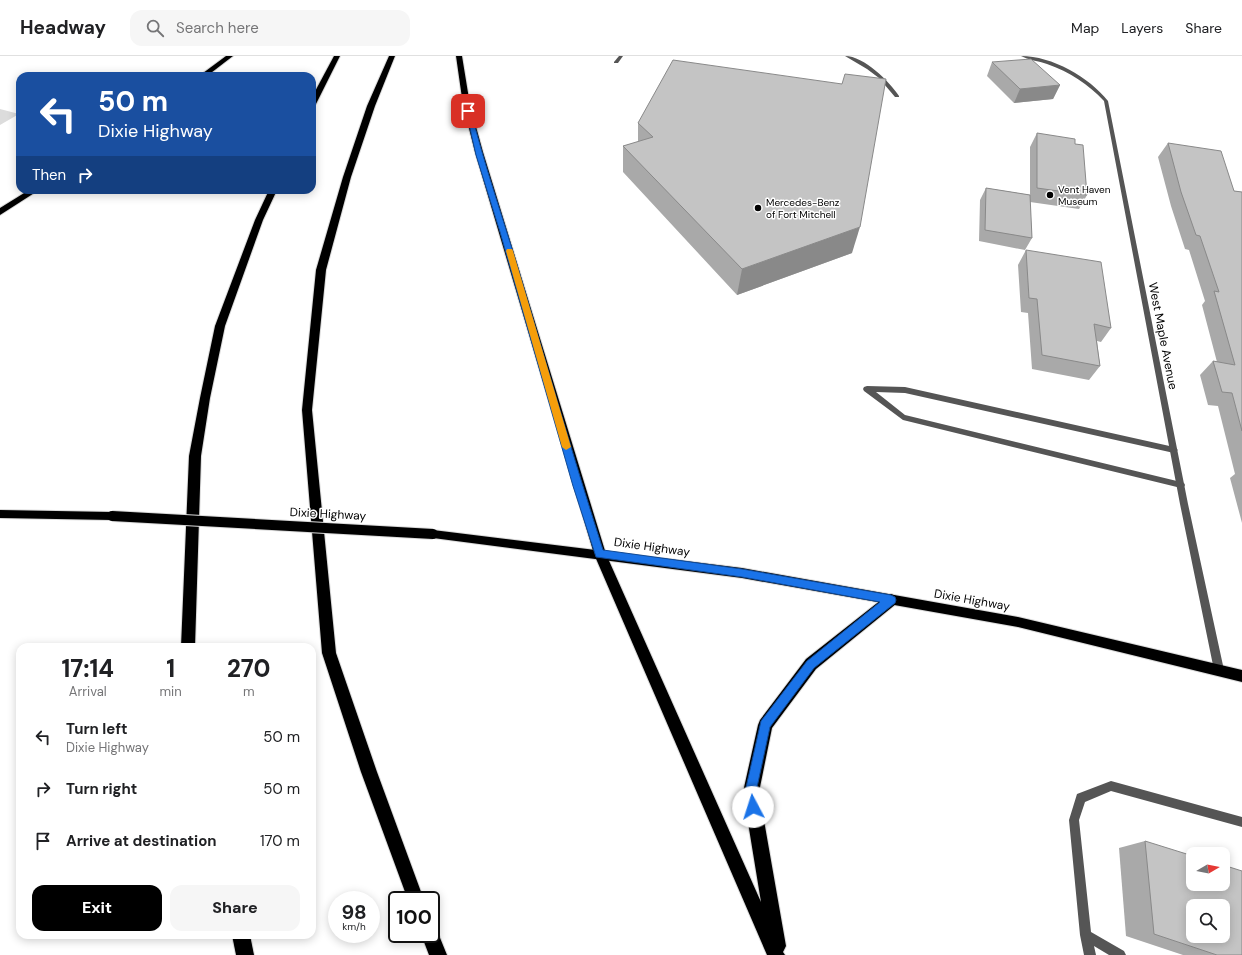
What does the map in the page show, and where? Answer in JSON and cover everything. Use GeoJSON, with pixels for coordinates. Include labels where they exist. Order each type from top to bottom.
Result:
{"type":"FeatureCollection","features":[{"type":"Feature","properties":{"kind":"highway"},"geometry":{"type":"LineString","coordinates":[[208,72],[230,56]]}},
{"type":"Feature","properties":{"kind":"highway"},"geometry":{"type":"LineString","coordinates":[[316,96],[337,56]]}},
{"type":"Feature","properties":{"kind":"highway"},"geometry":{"type":"LineString","coordinates":[[392,56],[371,106],[347,176],[321,270],[306,410],[329,653],[369,772],[413,891]]}},
{"type":"Feature","properties":{"kind":"highway"},"geometry":{"type":"LineString","coordinates":[[459,56],[462,81],[479,155],[504,232],[578,486],[600,554],[777,955]]}},
{"type":"Feature","properties":{"kind":"highway"},"geometry":{"type":"LineString","coordinates":[[0,212],[29,194]]}},
{"type":"Feature","properties":{"kind":"highway"},"geometry":{"type":"LineString","coordinates":[[188,643],[195,456],[205,398],[220,326],[271,194]]}},
{"type":"Feature","properties":{"kind":"highway"},"geometry":{"type":"LineString","coordinates":[[777,955],[750,792],[765,725],[811,664],[891,600]]}},
{"type":"Feature","properties":{"kind":"highway"},"geometry":{"type":"LineString","coordinates":[[242,939],[245,955]]}},
{"type":"Feature","properties":{"kind":"highway"},"geometry":{"type":"LineString","coordinates":[[433,943],[438,955]]}},
{"type":"Feature","properties":{"kind":"main road","name":"Dixie Highway"},"geometry":{"type":"LineString","coordinates":[[0,514],[112,516],[433,534],[600,554],[742,573],[1018,622],[1242,676]]}},
{"type":"Feature","properties":{"kind":"street"},"geometry":{"type":"LineString","coordinates":[[616,62],[620,56]]}},
{"type":"Feature","properties":{"kind":"street"},"geometry":{"type":"LineString","coordinates":[[847,56],[875,71],[890,84],[897,96]]}},
{"type":"Feature","properties":{"kind":"street","name":"West Maple Avenue"},"geometry":{"type":"LineString","coordinates":[[1023,56],[1058,66],[1072,72],[1095,88],[1106,101],[1174,450],[1219,670]]}},
{"type":"Feature","properties":{"kind":"street"},"geometry":{"type":"LineString","coordinates":[[1174,450],[905,390],[867,389],[903,417],[1181,485]]}},
{"type":"Feature","properties":{"kind":"street"},"geometry":{"type":"LineString","coordinates":[[1090,955],[1086,935],[1074,820],[1081,798],[1111,786],[1242,822]]}},
{"type":"Feature","properties":{"kind":"street"},"geometry":{"type":"LineString","coordinates":[[1086,935],[1120,955]]}},
{"type":"Feature","properties":{"kind":"shaded area"},"geometry":{"type":"Polygon","coordinates":[[[0,109],[16,113],[16,116],[0,125],[0,109]]]}},
{"type":"Feature","properties":{"kind":"building"},"geometry":{"type":"Polygon","coordinates":[[[1031,59],[1060,85],[1020,89],[992,62],[1031,59]]]}},
{"type":"Feature","properties":{"kind":"building","name":"Mercedes-Benz of Fort Mitchell"},"geometry":{"type":"Polygon","coordinates":[[[673,60],[842,84],[845,74],[886,79],[860,227],[742,269],[623,146],[653,137],[638,123],[673,60]]]}},
{"type":"Feature","properties":{"kind":"building"},"geometry":{"type":"Polygon","coordinates":[[[1037,133],[1075,139],[1075,144],[1083,145],[1087,195],[1037,188],[1037,133]]]}},
{"type":"Feature","properties":{"kind":"building"},"geometry":{"type":"Polygon","coordinates":[[[1168,143],[1221,151],[1234,191],[1242,192],[1242,431],[1232,393],[1222,392],[1213,361],[1235,365],[1214,291],[1219,292],[1200,236],[1196,235],[1181,192],[1168,143]]]}},
{"type":"Feature","properties":{"kind":"building"},"geometry":{"type":"Polygon","coordinates":[[[986,188],[1030,195],[1032,238],[985,230],[986,188]]]}},
{"type":"Feature","properties":{"kind":"building"},"geometry":{"type":"Polygon","coordinates":[[[1026,250],[1101,262],[1111,328],[1094,324],[1100,366],[1042,355],[1037,299],[1029,298],[1026,250]]]}},
{"type":"Feature","properties":{"kind":"building"},"geometry":{"type":"Polygon","coordinates":[[[1145,841],[1186,854],[1186,891],[1230,891],[1230,867],[1242,871],[1242,955],[1217,955],[1154,934],[1145,841]]]}},
{"type":"Feature","properties":{"kind":"slow traffic"},"geometry":{"type":"LineString","coordinates":[[509,251],[566,447]]}},
{"type":"Feature","properties":{"kind":"place","name":"Vent Haven Museum"},"geometry":{"type":"Point","coordinates":[1050,195]}},
{"type":"Feature","properties":{"kind":"place","name":"Mercedes-Benz of Fort Mitchell"},"geometry":{"type":"Point","coordinates":[758,208]}},
{"type":"Feature","properties":{"kind":"route"},"geometry":{"type":"LineString","coordinates":[[468,111],[479,155],[504,232],[578,486],[600,554],[742,573],[891,600],[811,664],[765,725],[750,792],[753,807]]}}]}
